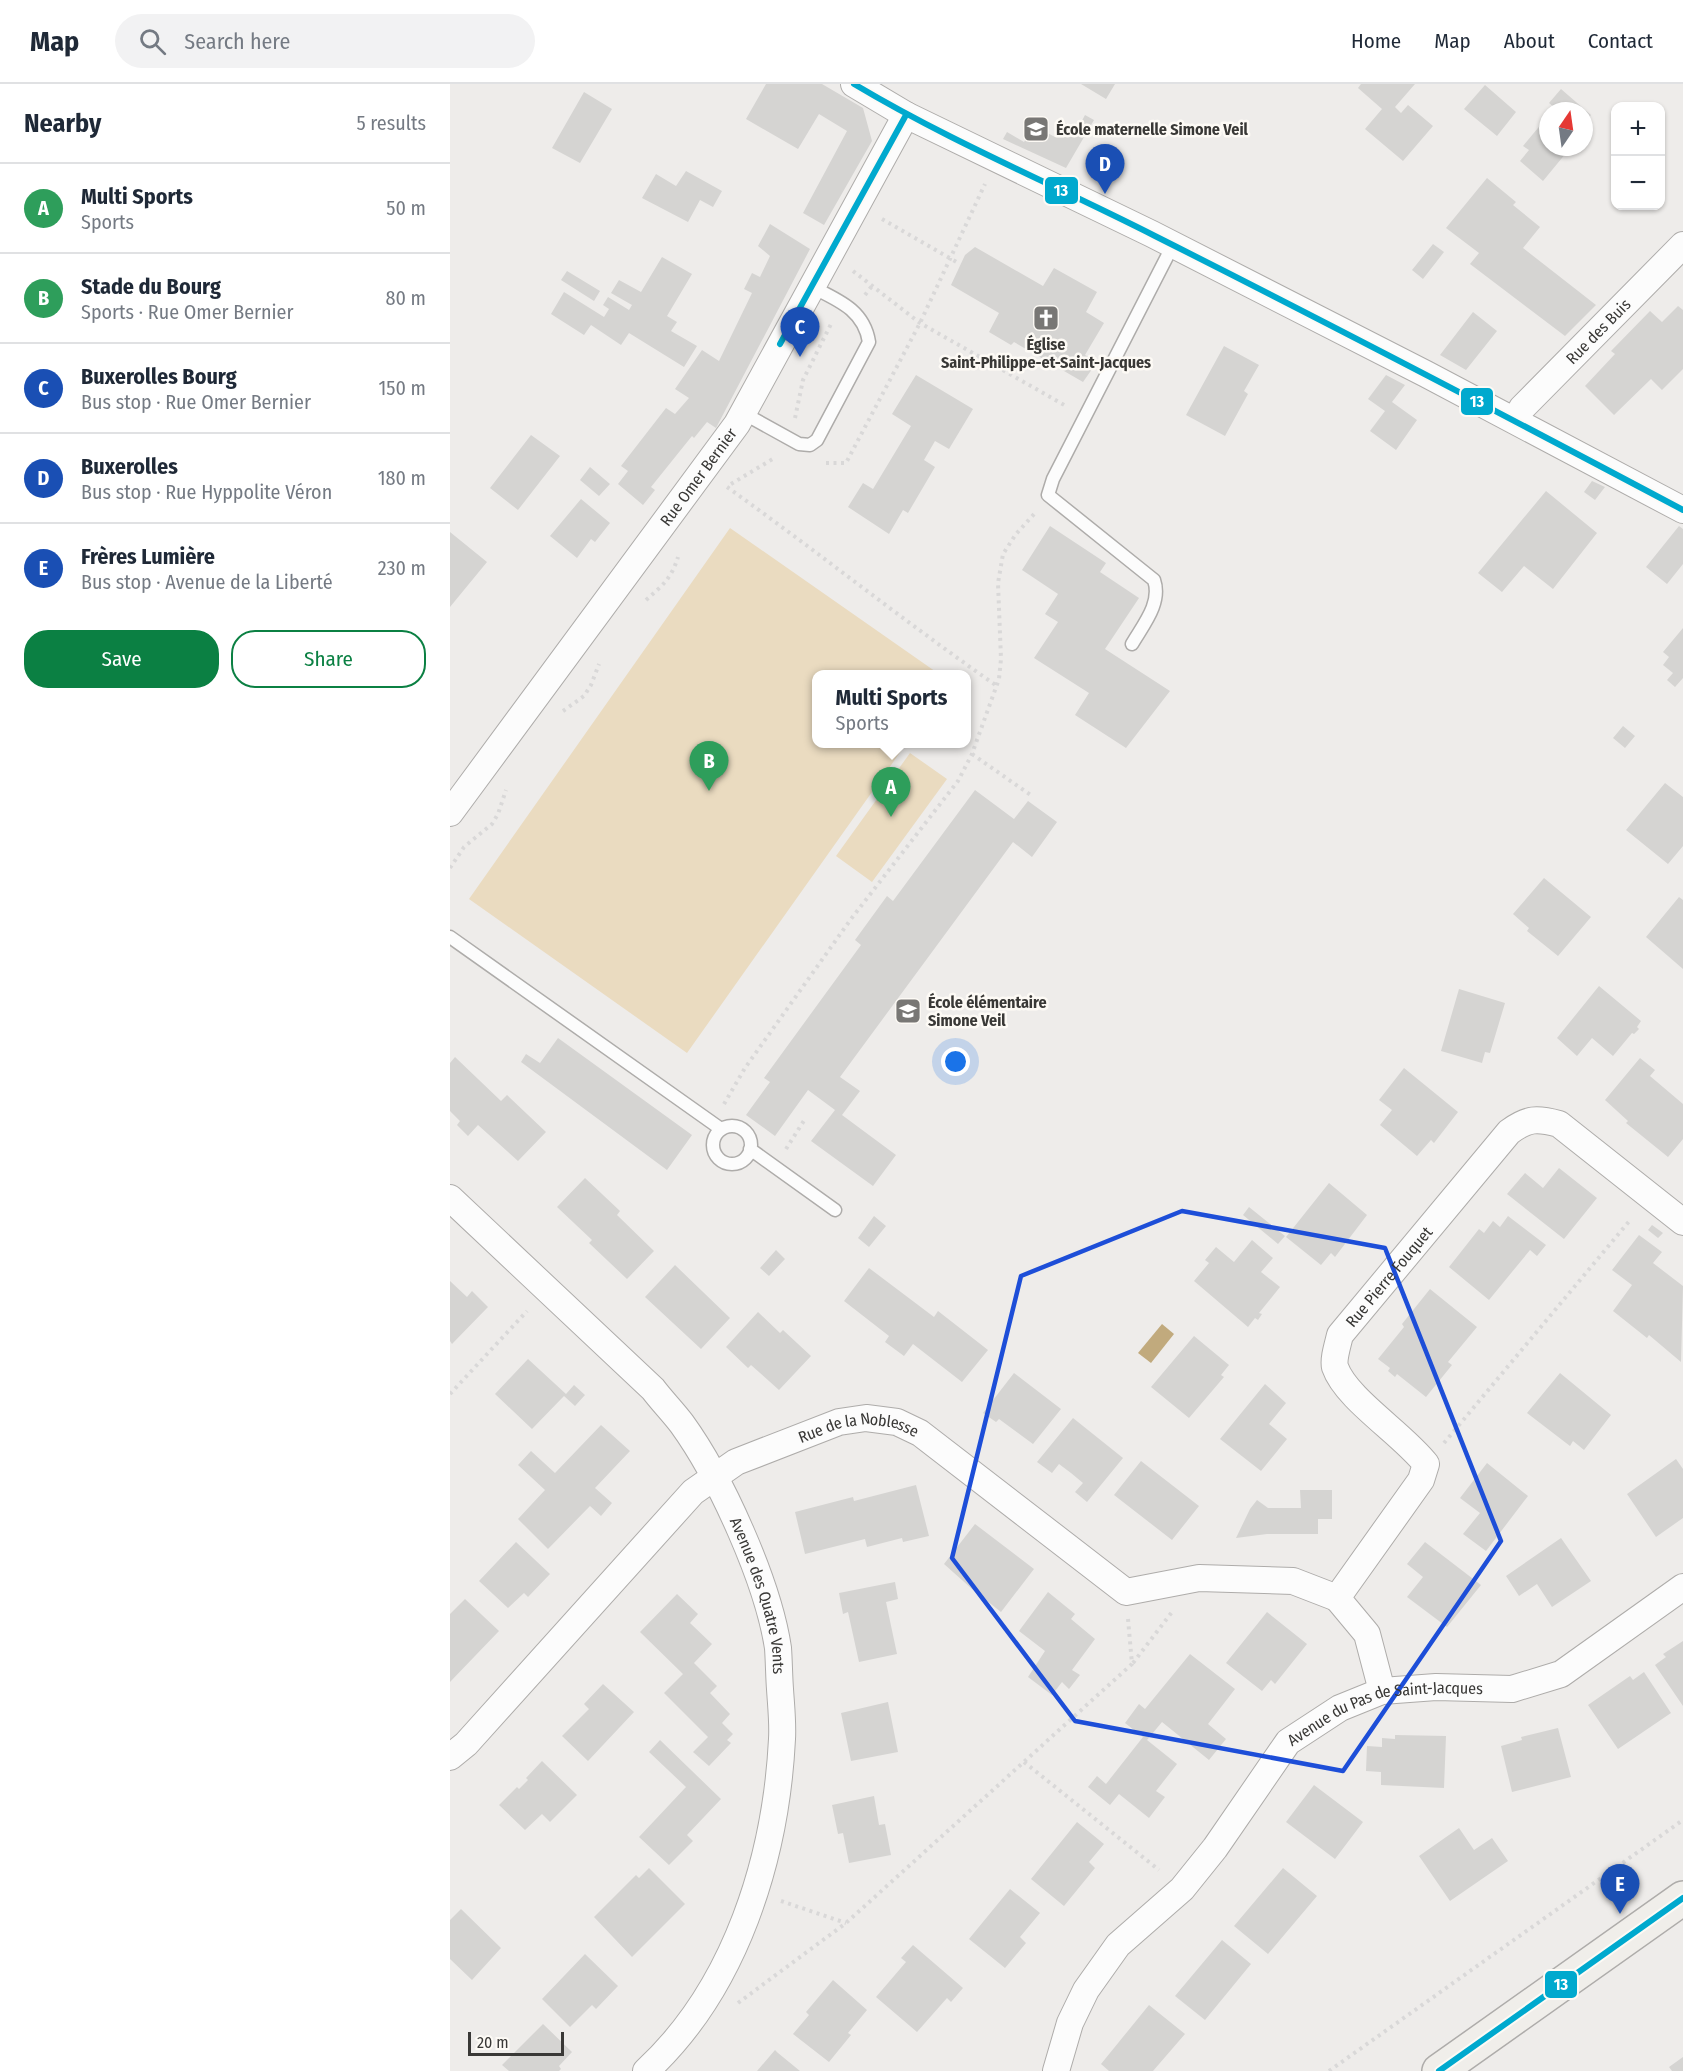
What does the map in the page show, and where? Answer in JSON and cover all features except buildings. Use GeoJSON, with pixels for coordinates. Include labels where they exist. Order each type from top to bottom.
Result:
{"type":"FeatureCollection","features":[{"type":"Feature","properties":{"kind":"street"},"geometry":{"type":"LineString","coordinates":[[854,84],[906,115],[1162,240],[1515,420],[1683,510]]}},
{"type":"Feature","properties":{"kind":"street","name":"Rue Omer Bernier"},"geometry":{"type":"LineString","coordinates":[[450,813],[737,424],[906,115]]}},
{"type":"Feature","properties":{"kind":"street","name":"Rue des Buis"},"geometry":{"type":"LineString","coordinates":[[1515,420],[1532,398],[1683,245]]}},
{"type":"Feature","properties":{"kind":"street","name":"Rue Pierre Fouquet"},"geometry":{"type":"LineString","coordinates":[[1426,1464],[1414,1449],[1348,1389],[1334,1365],[1340,1335],[1509,1132],[1522,1122],[1540,1119],[1559,1124],[1683,1222]]}},
{"type":"Feature","properties":{"kind":"street","name":"Avenue des Quatre Vents"},"geometry":{"type":"LineString","coordinates":[[450,1198],[653,1389],[682,1425],[714,1476],[746,1543],[766,1599],[778,1648],[783,1737],[776,1807],[754,1892],[735,1943],[710,1991],[681,2032],[646,2071]]}},
{"type":"Feature","properties":{"kind":"street","name":"Rue de la Noblesse"},"geometry":{"type":"LineString","coordinates":[[450,1758],[466,1744],[693,1492],[736,1462],[839,1422],[866,1418],[897,1422],[920,1433],[1126,1592]]}},
{"type":"Feature","properties":{"kind":"street"},"geometry":{"type":"LineString","coordinates":[[1337,1599],[1421,1480],[1426,1464]]}},
{"type":"Feature","properties":{"kind":"street"},"geometry":{"type":"LineString","coordinates":[[1126,1592],[1199,1578],[1293,1581],[1337,1599],[1367,1634],[1382,1690]]}},
{"type":"Feature","properties":{"kind":"street","name":"Avenue du Pas de Saint-Jacques"},"geometry":{"type":"LineString","coordinates":[[1056,2071],[1070,2023],[1086,1990],[1118,1945],[1182,1889],[1215,1848],[1288,1742],[1340,1708],[1382,1690],[1436,1687],[1512,1689],[1561,1674],[1683,1587]]}},
{"type":"Feature","properties":{"kind":"street"},"geometry":{"type":"LineString","coordinates":[[1438,2071],[1683,1898]]}},
{"type":"Feature","properties":{"kind":"lane"},"geometry":{"type":"LineString","coordinates":[[1132,644],[1155,605],[1158,590],[1154,580],[1048,495],[1053,479],[1085,417],[1162,240]]}},
{"type":"Feature","properties":{"kind":"lane"},"geometry":{"type":"LineString","coordinates":[[743,413],[799,444],[810,445],[818,440],[869,342],[867,331],[850,306],[812,286]]}},
{"type":"Feature","properties":{"kind":"lane"},"geometry":{"type":"LineString","coordinates":[[450,937],[716,1125],[740,1127],[749,1137],[750,1149],[744,1159],[732,1164],[716,1156],[713,1144],[716,1125]]}},
{"type":"Feature","properties":{"kind":"lane"},"geometry":{"type":"LineString","coordinates":[[750,1149],[835,1210]]}},
{"type":"Feature","properties":{"kind":"path"},"geometry":{"type":"LineString","coordinates":[[816,462],[846,463],[920,323],[996,159]]}},
{"type":"Feature","properties":{"kind":"path"},"geometry":{"type":"LineString","coordinates":[[858,205],[960,264]]}},
{"type":"Feature","properties":{"kind":"path"},"geometry":{"type":"LineString","coordinates":[[831,253],[920,323],[1085,417]]}},
{"type":"Feature","properties":{"kind":"path"},"geometry":{"type":"LineString","coordinates":[[720,496],[727,486],[775,458],[794,424],[803,380],[834,318],[869,292],[872,286]]}},
{"type":"Feature","properties":{"kind":"path"},"geometry":{"type":"LineString","coordinates":[[727,486],[835,565],[914,628],[997,686]]}},
{"type":"Feature","properties":{"kind":"path"},"geometry":{"type":"LineString","coordinates":[[716,1125],[745,1068],[851,919],[958,782],[972,754],[997,686],[1001,659],[998,583],[1003,554],[1048,495]]}},
{"type":"Feature","properties":{"kind":"path"},"geometry":{"type":"LineString","coordinates":[[641,604],[666,582],[672,574],[679,554]]}},
{"type":"Feature","properties":{"kind":"path"},"geometry":{"type":"LineString","coordinates":[[561,712],[584,696],[603,657]]}},
{"type":"Feature","properties":{"kind":"path"},"geometry":{"type":"LineString","coordinates":[[972,754],[1032,796]]}},
{"type":"Feature","properties":{"kind":"path"},"geometry":{"type":"LineString","coordinates":[[450,868],[464,847],[492,824],[511,783]]}},
{"type":"Feature","properties":{"kind":"path"},"geometry":{"type":"LineString","coordinates":[[775,1167],[806,1119]]}},
{"type":"Feature","properties":{"kind":"path"},"geometry":{"type":"LineString","coordinates":[[1426,1464],[1651,1195]]}},
{"type":"Feature","properties":{"kind":"path"},"geometry":{"type":"LineString","coordinates":[[450,1394],[547,1290]]}},
{"type":"Feature","properties":{"kind":"path"},"geometry":{"type":"LineString","coordinates":[[731,2007],[748,1997],[846,1923],[1132,1664],[1199,1578]]}},
{"type":"Feature","properties":{"kind":"path"},"geometry":{"type":"LineString","coordinates":[[1126,1592],[1132,1664]]}},
{"type":"Feature","properties":{"kind":"path"},"geometry":{"type":"LineString","coordinates":[[1024,1762],[1182,1889]]}},
{"type":"Feature","properties":{"kind":"path"},"geometry":{"type":"LineString","coordinates":[[1329,2071],[1683,1820]]}},
{"type":"Feature","properties":{"kind":"path"},"geometry":{"type":"LineString","coordinates":[[754,1892],[846,1923]]}},
{"type":"Feature","properties":{"kind":"highlighted area"},"geometry":{"type":"Polygon","coordinates":[[[1182,1211],[1385,1248],[1501,1541],[1343,1771],[1075,1721],[952,1558],[1021,1276],[1182,1211]]]}},
{"type":"Feature","properties":{"kind":"shaded area"},"geometry":{"type":"Polygon","coordinates":[[[730,528],[933,670],[812,670],[812,748],[903,748],[687,1053],[469,899],[730,528]]]}},
{"type":"Feature","properties":{"kind":"shaded area"},"geometry":{"type":"Polygon","coordinates":[[[910,753],[947,779],[872,882],[836,856],[910,753]]]}},
{"type":"Feature","properties":{"kind":"shaded area"},"geometry":{"type":"Polygon","coordinates":[[[1162,1324],[1174,1334],[1151,1363],[1138,1353],[1162,1324]]]}},
{"type":"Feature","properties":{"kind":"transit line","name":"13"},"geometry":{"type":"LineString","coordinates":[[854,84],[965,144],[1288,303],[1683,510]]}},
{"type":"Feature","properties":{"kind":"transit line","name":"13"},"geometry":{"type":"LineString","coordinates":[[780,344],[906,115]]}},
{"type":"Feature","properties":{"kind":"transit line","name":"13"},"geometry":{"type":"LineString","coordinates":[[1439,2071],[1683,1898]]}},
{"type":"Feature","properties":{"kind":"place","name":"École maternelle Simone Veil"},"geometry":{"type":"Point","coordinates":[1036,129]}},
{"type":"Feature","properties":{"kind":"place","name":"Buxerolles"},"geometry":{"type":"Point","coordinates":[1105,194]}},
{"type":"Feature","properties":{"kind":"place","name":"Église Saint-Philippe-et-Saint-Jacques"},"geometry":{"type":"Point","coordinates":[1046,318]}},
{"type":"Feature","properties":{"kind":"place","name":"Buxerolles Bourg"},"geometry":{"type":"Point","coordinates":[800,357]}},
{"type":"Feature","properties":{"kind":"place","name":"Stade du Bourg"},"geometry":{"type":"Point","coordinates":[709,791]}},
{"type":"Feature","properties":{"kind":"place","name":"Multi Sports"},"geometry":{"type":"Point","coordinates":[891,817]}},
{"type":"Feature","properties":{"kind":"place","name":"École élémentaire Simone Veil"},"geometry":{"type":"Point","coordinates":[908,1011]}},
{"type":"Feature","properties":{"kind":"place","name":"Frères Lumière"},"geometry":{"type":"Point","coordinates":[1620,1914]}}]}
